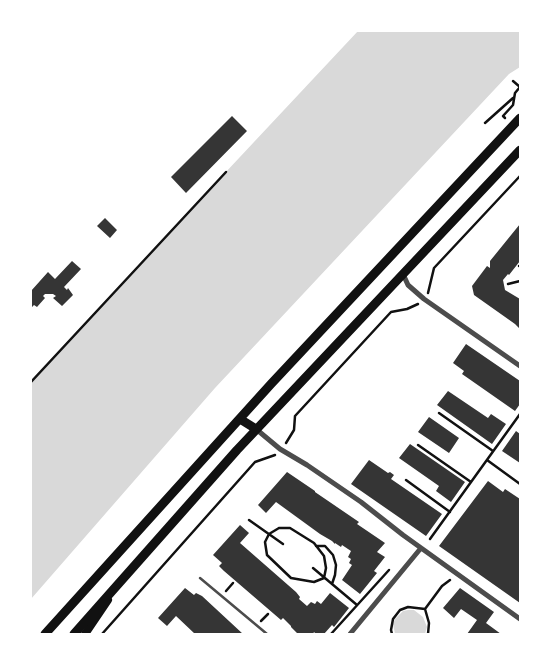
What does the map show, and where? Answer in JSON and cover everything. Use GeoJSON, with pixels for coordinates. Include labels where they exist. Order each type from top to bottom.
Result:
{"type":"FeatureCollection","features":[{"type":"Feature","properties":{"kind":"main road"},"geometry":{"type":"LineString","coordinates":[[45,634],[240,419],[520,118]]}},
{"type":"Feature","properties":{"kind":"main road"},"geometry":{"type":"LineString","coordinates":[[74,634],[256,429],[520,150]]}},
{"type":"Feature","properties":{"kind":"main road"},"geometry":{"type":"LineString","coordinates":[[240,419],[256,429]]}},
{"type":"Feature","properties":{"kind":"main road"},"geometry":{"type":"LineString","coordinates":[[85,634],[122,581]]}},
{"type":"Feature","properties":{"kind":"street"},"geometry":{"type":"LineString","coordinates":[[403,274],[408,285],[424,299],[520,366]]}},
{"type":"Feature","properties":{"kind":"street"},"geometry":{"type":"LineString","coordinates":[[256,429],[280,449],[361,502],[457,575],[520,619]]}},
{"type":"Feature","properties":{"kind":"street"},"geometry":{"type":"LineString","coordinates":[[350,634],[421,548]]}},
{"type":"Feature","properties":{"kind":"lane"},"geometry":{"type":"LineString","coordinates":[[200,578],[266,634]]}},
{"type":"Feature","properties":{"kind":"path"},"geometry":{"type":"LineString","coordinates":[[485,123],[513,98],[520,87],[513,81]]}},
{"type":"Feature","properties":{"kind":"path"},"geometry":{"type":"LineString","coordinates":[[506,112],[513,105],[513,98]]}},
{"type":"Feature","properties":{"kind":"path"},"geometry":{"type":"LineString","coordinates":[[31,382],[226,172]]}},
{"type":"Feature","properties":{"kind":"path"},"geometry":{"type":"LineString","coordinates":[[428,294],[434,268],[520,176]]}},
{"type":"Feature","properties":{"kind":"path"},"geometry":{"type":"LineString","coordinates":[[508,284],[520,282]]}},
{"type":"Feature","properties":{"kind":"path"},"geometry":{"type":"LineString","coordinates":[[286,443],[294,430],[295,416],[391,312],[407,309],[420,303]]}},
{"type":"Feature","properties":{"kind":"path"},"geometry":{"type":"LineString","coordinates":[[439,413],[494,451]]}},
{"type":"Feature","properties":{"kind":"path"},"geometry":{"type":"LineString","coordinates":[[430,539],[520,414]]}},
{"type":"Feature","properties":{"kind":"path"},"geometry":{"type":"LineString","coordinates":[[515,420],[520,424]]}},
{"type":"Feature","properties":{"kind":"path"},"geometry":{"type":"LineString","coordinates":[[418,445],[471,482]]}},
{"type":"Feature","properties":{"kind":"path"},"geometry":{"type":"LineString","coordinates":[[102,634],[255,462],[277,455]]}},
{"type":"Feature","properties":{"kind":"path"},"geometry":{"type":"LineString","coordinates":[[487,460],[520,484]]}},
{"type":"Feature","properties":{"kind":"path"},"geometry":{"type":"LineString","coordinates":[[406,480],[450,512]]}},
{"type":"Feature","properties":{"kind":"path"},"geometry":{"type":"LineString","coordinates":[[249,520],[283,544]]}},
{"type":"Feature","properties":{"kind":"path"},"geometry":{"type":"LineString","coordinates":[[279,528],[290,528],[316,546],[324,556],[326,568],[324,578],[314,582],[291,578],[267,555],[265,542],[268,534],[279,528]]}},
{"type":"Feature","properties":{"kind":"path"},"geometry":{"type":"LineString","coordinates":[[316,546],[325,546],[333,555],[336,565],[332,584]]}},
{"type":"Feature","properties":{"kind":"path"},"geometry":{"type":"LineString","coordinates":[[331,634],[395,564]]}},
{"type":"Feature","properties":{"kind":"path"},"geometry":{"type":"LineString","coordinates":[[312,568],[357,605]]}},
{"type":"Feature","properties":{"kind":"path"},"geometry":{"type":"LineString","coordinates":[[425,609],[442,586],[457,575]]}},
{"type":"Feature","properties":{"kind":"path"},"geometry":{"type":"LineString","coordinates":[[392,634],[392,618],[400,610],[408,607],[425,609]]}},
{"type":"Feature","properties":{"kind":"path"},"geometry":{"type":"LineString","coordinates":[[425,609],[429,623],[428,634]]}},
{"type":"Feature","properties":{"kind":"shaded area"},"geometry":{"type":"Polygon","coordinates":[[[358,31],[520,31],[520,67],[509,74],[215,388],[31,599],[31,380],[358,31]]]}},
{"type":"Feature","properties":{"kind":"shaded area"},"geometry":{"type":"Polygon","coordinates":[[[414,610],[423,617],[427,627],[425,634],[395,634],[393,624],[395,619],[403,611],[414,610]]]}},
{"type":"Feature","properties":{"kind":"building"},"geometry":{"type":"Polygon","coordinates":[[[232,116],[247,131],[186,193],[171,177],[232,116]]]}},
{"type":"Feature","properties":{"kind":"building"},"geometry":{"type":"Polygon","coordinates":[[[105,218],[117,230],[110,238],[97,226],[105,218]]]}},
{"type":"Feature","properties":{"kind":"building"},"geometry":{"type":"Polygon","coordinates":[[[520,224],[520,261],[503,280],[505,290],[520,299],[520,329],[474,295],[472,286],[487,266],[490,268],[490,261],[520,224]]]}},
{"type":"Feature","properties":{"kind":"building"},"geometry":{"type":"Polygon","coordinates":[[[72,261],[81,269],[64,287],[67,290],[68,288],[73,295],[62,306],[53,298],[56,296],[45,294],[43,296],[45,298],[37,307],[34,305],[31,308],[31,291],[48,272],[55,279],[72,261]]]}},
{"type":"Feature","properties":{"kind":"building"},"geometry":{"type":"Polygon","coordinates":[[[466,344],[520,381],[520,404],[515,411],[462,374],[464,371],[453,363],[466,344]]]}},
{"type":"Feature","properties":{"kind":"building"},"geometry":{"type":"Polygon","coordinates":[[[448,391],[488,418],[491,414],[506,424],[492,444],[437,405],[448,391]]]}},
{"type":"Feature","properties":{"kind":"building"},"geometry":{"type":"Polygon","coordinates":[[[429,417],[459,438],[449,453],[418,432],[429,417]]]}},
{"type":"Feature","properties":{"kind":"building"},"geometry":{"type":"Polygon","coordinates":[[[516,431],[520,434],[520,463],[502,451],[516,431]]]}},
{"type":"Feature","properties":{"kind":"building"},"geometry":{"type":"Polygon","coordinates":[[[410,444],[465,482],[451,502],[436,491],[439,486],[399,458],[410,444]]]}},
{"type":"Feature","properties":{"kind":"building"},"geometry":{"type":"Polygon","coordinates":[[[369,460],[388,473],[390,472],[394,475],[391,479],[442,514],[426,536],[351,484],[369,460]]]}},
{"type":"Feature","properties":{"kind":"building"},"geometry":{"type":"Polygon","coordinates":[[[287,472],[359,522],[357,524],[385,543],[377,552],[385,557],[374,571],[377,573],[360,594],[342,580],[352,565],[349,563],[351,559],[348,557],[351,551],[342,545],[341,547],[335,544],[276,502],[266,513],[258,505],[287,472]]]}},
{"type":"Feature","properties":{"kind":"building"},"geometry":{"type":"Polygon","coordinates":[[[488,481],[503,492],[505,489],[520,499],[520,603],[439,546],[488,481]]]}},
{"type":"Feature","properties":{"kind":"building"},"geometry":{"type":"Polygon","coordinates":[[[240,525],[249,533],[240,543],[296,592],[300,597],[299,599],[307,606],[311,602],[315,604],[317,601],[321,604],[330,593],[349,608],[334,627],[332,625],[324,634],[316,634],[314,632],[313,634],[298,634],[283,618],[281,620],[219,566],[222,563],[213,555],[240,525]]]}},
{"type":"Feature","properties":{"kind":"building"},"geometry":{"type":"Polygon","coordinates":[[[185,588],[194,595],[196,593],[202,596],[243,634],[195,634],[176,616],[167,626],[158,618],[185,588]]]}},
{"type":"Feature","properties":{"kind":"building"},"geometry":{"type":"Polygon","coordinates":[[[460,588],[494,612],[486,623],[501,634],[467,634],[477,620],[461,609],[454,618],[443,608],[460,588]]]}}]}
